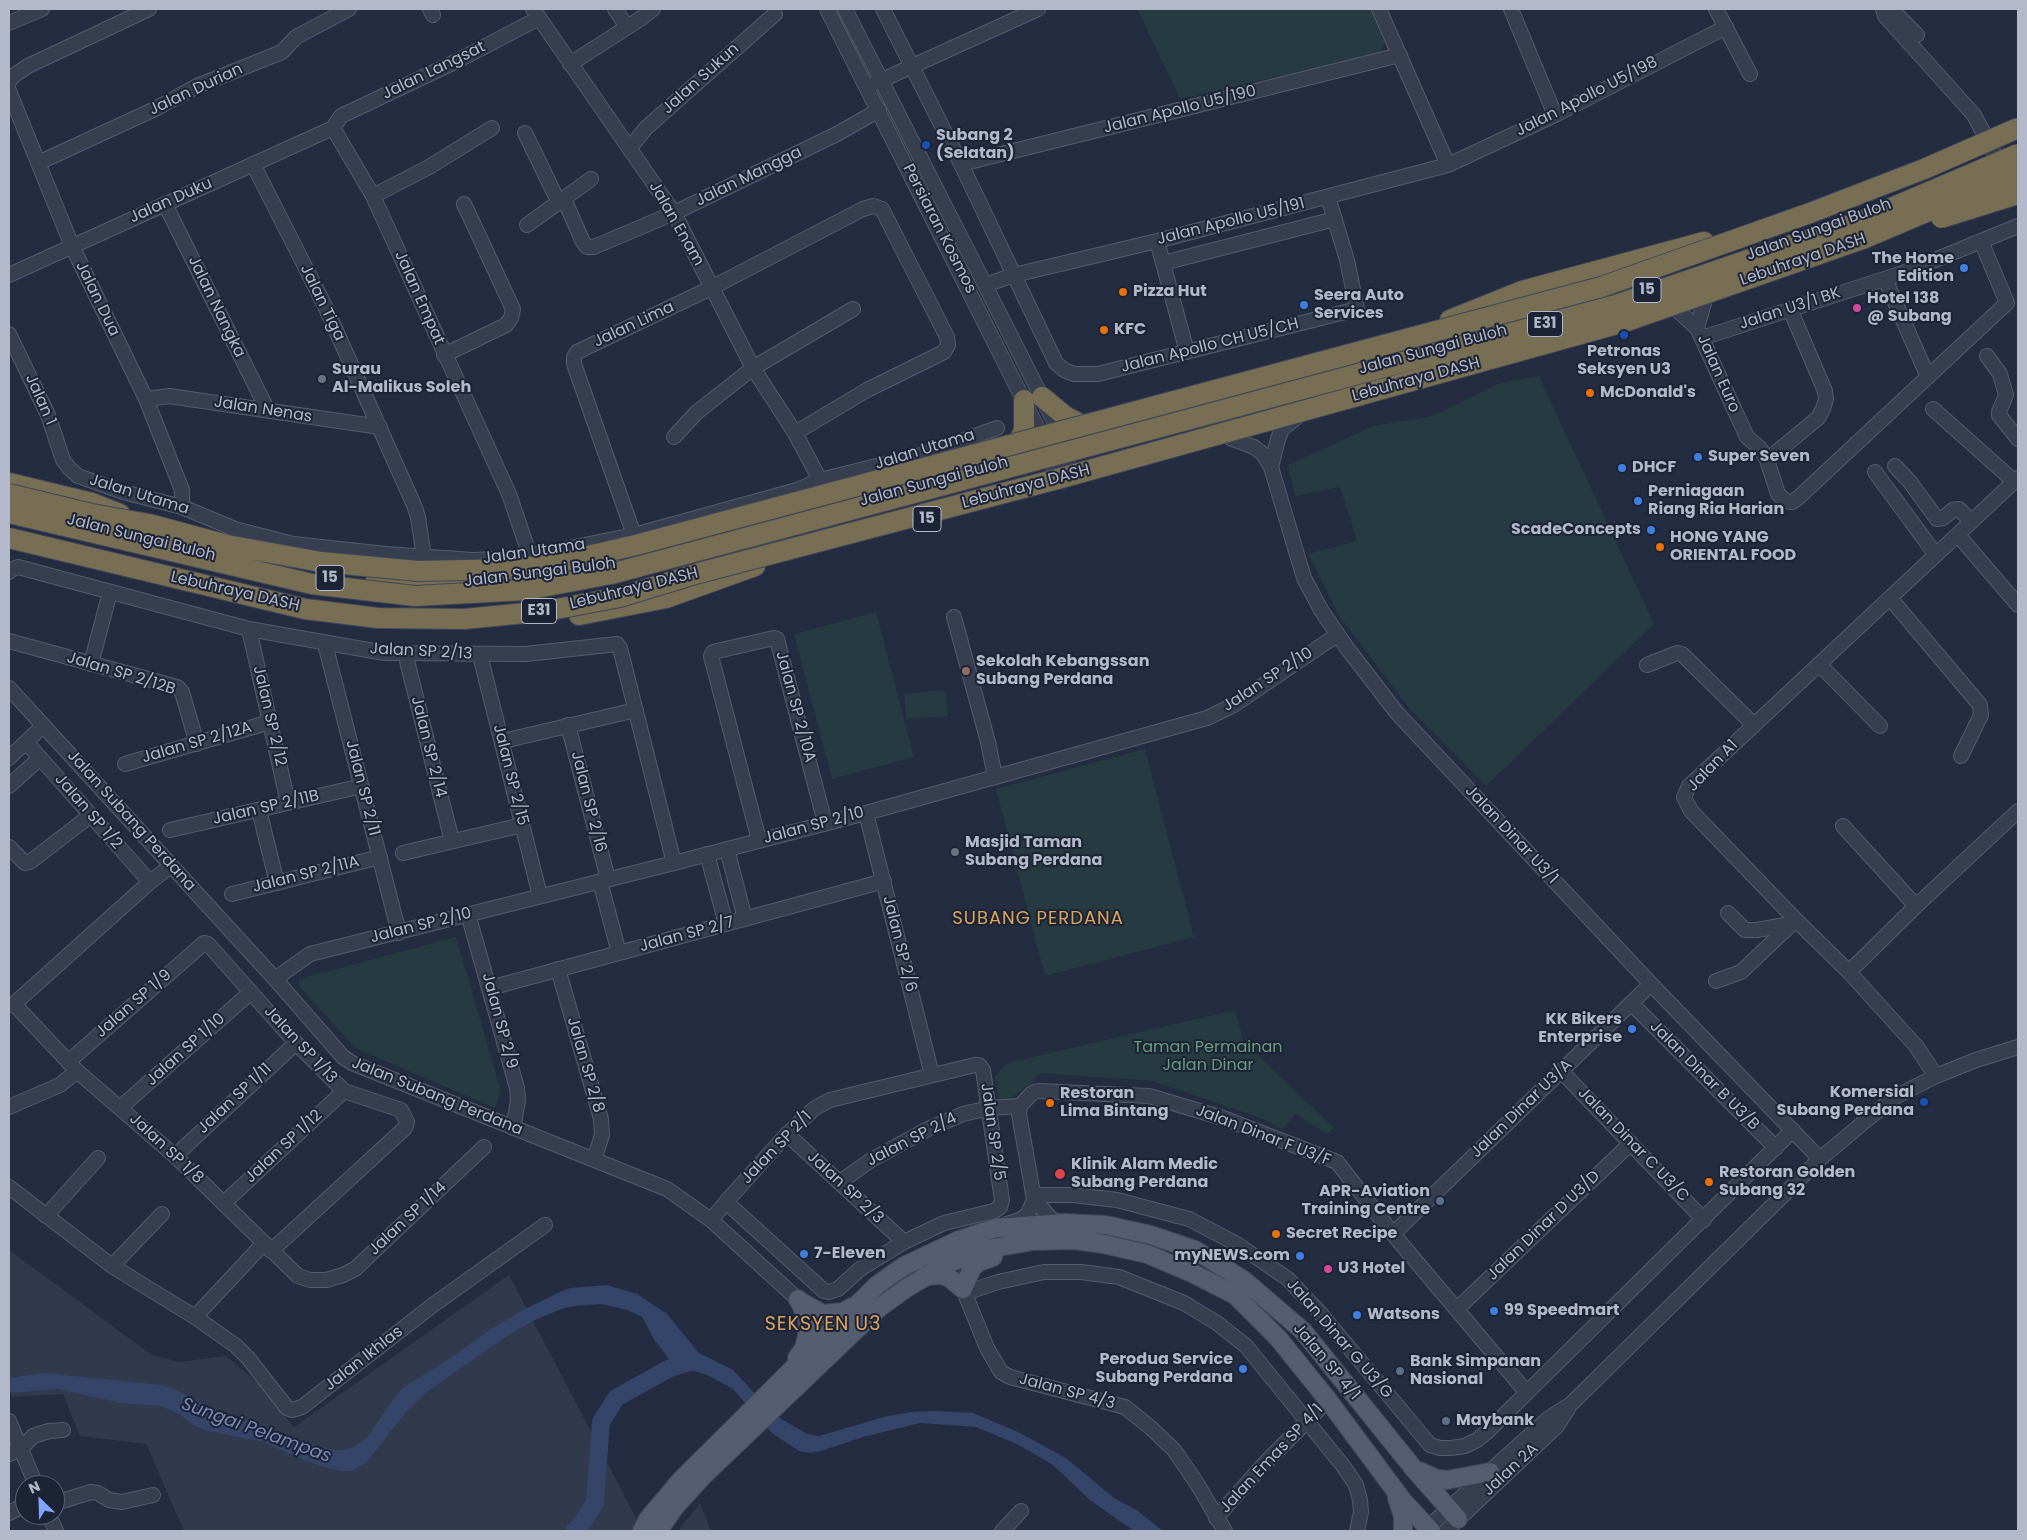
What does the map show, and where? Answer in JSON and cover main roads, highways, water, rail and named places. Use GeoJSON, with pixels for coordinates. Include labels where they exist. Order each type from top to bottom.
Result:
{"type":"FeatureCollection","features":[{"type":"Feature","properties":{"kind":"highway"},"geometry":{"type":"LineString","coordinates":[[9,483],[92,503],[149,524],[227,546],[302,559],[418,572],[516,569],[570,560],[636,545],[1601,286],[1810,213],[1924,169],[2018,128]]}},
{"type":"Feature","properties":{"kind":"highway","name":"Jalan Sungai Buloh"},"geometry":{"type":"LineString","coordinates":[[9,506],[287,574],[384,584],[471,584],[636,561],[1617,300],[1871,212],[2018,152]]}},
{"type":"Feature","properties":{"kind":"highway","name":"Lebuhraya DASH"},"geometry":{"type":"LineString","coordinates":[[9,513],[312,584],[415,596],[526,590],[611,574],[1616,305],[1856,223],[2018,152]]}},
{"type":"Feature","properties":{"kind":"highway","name":"Lebuhraya DASH"},"geometry":{"type":"LineString","coordinates":[[12,543],[305,609],[378,618],[464,619],[546,611],[620,597],[699,573],[1061,478],[1624,322],[1866,238],[2018,173]]}},
{"type":"Feature","properties":{"kind":"highway","name":"Jalan Sungai Buloh"},"geometry":{"type":"LineString","coordinates":[[12,543],[300,609],[410,618],[524,614],[588,604],[683,583],[983,505],[1529,354],[1674,307],[1863,242],[2018,177]]}},
{"type":"Feature","properties":{"kind":"highway"},"geometry":{"type":"LineString","coordinates":[[1863,242],[2018,194]]}},
{"type":"Feature","properties":{"kind":"highway"},"geometry":{"type":"LineString","coordinates":[[1274,391],[1522,291],[1810,213]]}},
{"type":"Feature","properties":{"kind":"highway"},"geometry":{"type":"LineString","coordinates":[[982,470],[1010,453],[1018,442],[1024,431],[1033,399],[1080,424],[1122,432]]}},
{"type":"Feature","properties":{"kind":"highway","name":"Jalan Sungai Buloh"},"geometry":{"type":"LineString","coordinates":[[983,505],[1064,480],[1222,437],[1251,432]]}},
{"type":"Feature","properties":{"kind":"highway"},"geometry":{"type":"LineString","coordinates":[[9,494],[92,514],[149,524]]}},
{"type":"Feature","properties":{"kind":"highway"},"geometry":{"type":"LineString","coordinates":[[43,514],[35,517],[31,525],[30,534],[33,540],[66,554]]}},
{"type":"Feature","properties":{"kind":"highway"},"geometry":{"type":"LineString","coordinates":[[215,588],[309,621],[415,631],[528,626],[666,598],[790,554]]}},
{"type":"Feature","properties":{"kind":"main road","name":"Jalan SP 4/1"},"geometry":{"type":"LineString","coordinates":[[838,1335],[853,1307],[877,1285],[904,1266],[935,1250],[989,1230],[1065,1222],[1106,1225],[1151,1235],[1195,1250],[1245,1281],[1303,1331],[1425,1482],[1451,1520]]}},
{"type":"Feature","properties":{"kind":"main road"},"geometry":{"type":"LineString","coordinates":[[956,1260],[964,1247],[989,1230]]}},
{"type":"Feature","properties":{"kind":"main road","name":"Jalan SP 4/1"},"geometry":{"type":"LineString","coordinates":[[779,1388],[838,1335],[924,1276],[956,1260],[988,1249],[1033,1242],[1074,1240],[1103,1244],[1147,1254],[1192,1273],[1235,1295],[1278,1338],[1328,1400],[1403,1501],[1428,1530]]}},
{"type":"Feature","properties":{"kind":"main road"},"geometry":{"type":"LineString","coordinates":[[924,1276],[942,1275],[951,1279],[964,1291],[972,1268],[979,1262],[1033,1242]]}},
{"type":"Feature","properties":{"kind":"main road"},"geometry":{"type":"LineString","coordinates":[[658,1531],[674,1508],[779,1388],[804,1348],[808,1322],[798,1299],[823,1314],[843,1312],[853,1307]]}},
{"type":"Feature","properties":{"kind":"main road"},"geometry":{"type":"LineString","coordinates":[[642,1531],[648,1519],[680,1481],[743,1428]]}},
{"type":"Feature","properties":{"kind":"main road"},"geometry":{"type":"LineString","coordinates":[[1414,1469],[1436,1479],[1447,1480],[1490,1472]]}},
{"type":"Feature","properties":{"kind":"main road"},"geometry":{"type":"LineString","coordinates":[[1390,1482],[1403,1516],[1403,1531]]}},
{"type":"Feature","properties":{"kind":"main road"},"geometry":{"type":"LineString","coordinates":[[1403,1501],[1416,1502],[1420,1499],[1426,1490],[1425,1482]]}},
{"type":"Feature","properties":{"kind":"water","name":"Sungai Pelampas"},"geometry":{"type":"Polygon","coordinates":[[[607,1285],[637,1294],[667,1314],[699,1353],[733,1370],[775,1415],[807,1434],[819,1436],[884,1417],[911,1412],[973,1413],[1018,1432],[1066,1458],[1114,1498],[1138,1511],[1163,1531],[1134,1531],[1090,1500],[1053,1465],[1019,1445],[976,1427],[920,1423],[863,1437],[821,1451],[810,1453],[799,1451],[772,1433],[732,1388],[705,1374],[683,1368],[669,1359],[655,1341],[642,1317],[627,1310],[602,1304],[561,1309],[535,1320],[507,1336],[424,1394],[405,1413],[366,1463],[351,1471],[321,1466],[264,1442],[208,1431],[193,1425],[181,1415],[161,1406],[121,1403],[58,1389],[9,1393],[9,1378],[44,1373],[161,1385],[172,1388],[221,1413],[246,1420],[313,1445],[341,1450],[352,1448],[366,1439],[404,1387],[449,1359],[491,1329],[523,1310],[562,1291],[570,1288],[607,1285]]]}},
{"type":"Feature","properties":{"kind":"waterway"},"geometry":{"type":"LineString","coordinates":[[574,1531],[582,1523],[595,1502],[601,1422],[616,1398],[670,1368],[693,1361]]}},
{"type":"Feature","properties":{"kind":"place","name":"Subang 2 (Selatan)"},"geometry":{"type":"Point","coordinates":[926,145]}},
{"type":"Feature","properties":{"kind":"place","name":"The Home Edition"},"geometry":{"type":"Point","coordinates":[1964,268]}},
{"type":"Feature","properties":{"kind":"place","name":"Pizza Hut"},"geometry":{"type":"Point","coordinates":[1123,292]}},
{"type":"Feature","properties":{"kind":"place","name":"Seera Auto Services"},"geometry":{"type":"Point","coordinates":[1304,305]}},
{"type":"Feature","properties":{"kind":"place","name":"Hotel 138 @ Subang"},"geometry":{"type":"Point","coordinates":[1857,308]}},
{"type":"Feature","properties":{"kind":"place","name":"KFC"},"geometry":{"type":"Point","coordinates":[1104,330]}},
{"type":"Feature","properties":{"kind":"place","name":"Petronas Seksyen U3"},"geometry":{"type":"Point","coordinates":[1624,335]}},
{"type":"Feature","properties":{"kind":"place","name":"Surau Al-Malikus Soleh"},"geometry":{"type":"Point","coordinates":[322,379]}},
{"type":"Feature","properties":{"kind":"place","name":"McDonald's"},"geometry":{"type":"Point","coordinates":[1590,393]}},
{"type":"Feature","properties":{"kind":"place","name":"Super Seven"},"geometry":{"type":"Point","coordinates":[1698,457]}},
{"type":"Feature","properties":{"kind":"place","name":"DHCF"},"geometry":{"type":"Point","coordinates":[1622,468]}},
{"type":"Feature","properties":{"kind":"place","name":"Perniagaan Riang Ria Harian"},"geometry":{"type":"Point","coordinates":[1638,501]}},
{"type":"Feature","properties":{"kind":"place","name":"ScadeConcepts"},"geometry":{"type":"Point","coordinates":[1651,530]}},
{"type":"Feature","properties":{"kind":"place","name":"HONG YANG ORIENTAL FOOD"},"geometry":{"type":"Point","coordinates":[1660,547]}},
{"type":"Feature","properties":{"kind":"place","name":"Sekolah Kebangssan Subang Perdana"},"geometry":{"type":"Point","coordinates":[966,671]}},
{"type":"Feature","properties":{"kind":"place","name":"Masjid Taman Subang Perdana"},"geometry":{"type":"Point","coordinates":[955,852]}},
{"type":"Feature","properties":{"kind":"place","name":"KK Bikers Enterprise"},"geometry":{"type":"Point","coordinates":[1632,1029]}},
{"type":"Feature","properties":{"kind":"place","name":"Komersial Subang Perdana"},"geometry":{"type":"Point","coordinates":[1924,1102]}},
{"type":"Feature","properties":{"kind":"place","name":"Restoran Lima Bintang"},"geometry":{"type":"Point","coordinates":[1050,1103]}},
{"type":"Feature","properties":{"kind":"place","name":"Klinik Alam Medic Subang Perdana"},"geometry":{"type":"Point","coordinates":[1060,1174]}},
{"type":"Feature","properties":{"kind":"place","name":"Restoran Golden Subang 32"},"geometry":{"type":"Point","coordinates":[1709,1182]}},
{"type":"Feature","properties":{"kind":"place","name":"APR-Aviation Training Centre"},"geometry":{"type":"Point","coordinates":[1440,1201]}},
{"type":"Feature","properties":{"kind":"place","name":"Secret Recipe"},"geometry":{"type":"Point","coordinates":[1276,1234]}},
{"type":"Feature","properties":{"kind":"place","name":"7-Eleven"},"geometry":{"type":"Point","coordinates":[804,1254]}},
{"type":"Feature","properties":{"kind":"place","name":"myNEWS.com"},"geometry":{"type":"Point","coordinates":[1300,1256]}},
{"type":"Feature","properties":{"kind":"place","name":"U3 Hotel"},"geometry":{"type":"Point","coordinates":[1328,1269]}},
{"type":"Feature","properties":{"kind":"place","name":"99 Speedmart"},"geometry":{"type":"Point","coordinates":[1494,1311]}},
{"type":"Feature","properties":{"kind":"place","name":"Watsons"},"geometry":{"type":"Point","coordinates":[1357,1315]}},
{"type":"Feature","properties":{"kind":"place","name":"Perodua Service Subang Perdana"},"geometry":{"type":"Point","coordinates":[1243,1369]}},
{"type":"Feature","properties":{"kind":"place","name":"Bank Simpanan Nasional"},"geometry":{"type":"Point","coordinates":[1400,1371]}},
{"type":"Feature","properties":{"kind":"place","name":"Maybank"},"geometry":{"type":"Point","coordinates":[1446,1421]}},
{"type":"Feature","properties":{"kind":"district","name":"SUBANG PERDANA"},"geometry":{"type":"Point","coordinates":[1038,919]}},
{"type":"Feature","properties":{"kind":"district","name":"SEKSYEN U3"},"geometry":{"type":"Point","coordinates":[823,1325]}},
{"type":"Feature","properties":{"kind":"park label","name":"Taman Permainan Jalan Dinar"},"geometry":{"type":"Point","coordinates":[1208,1057]}}]}
